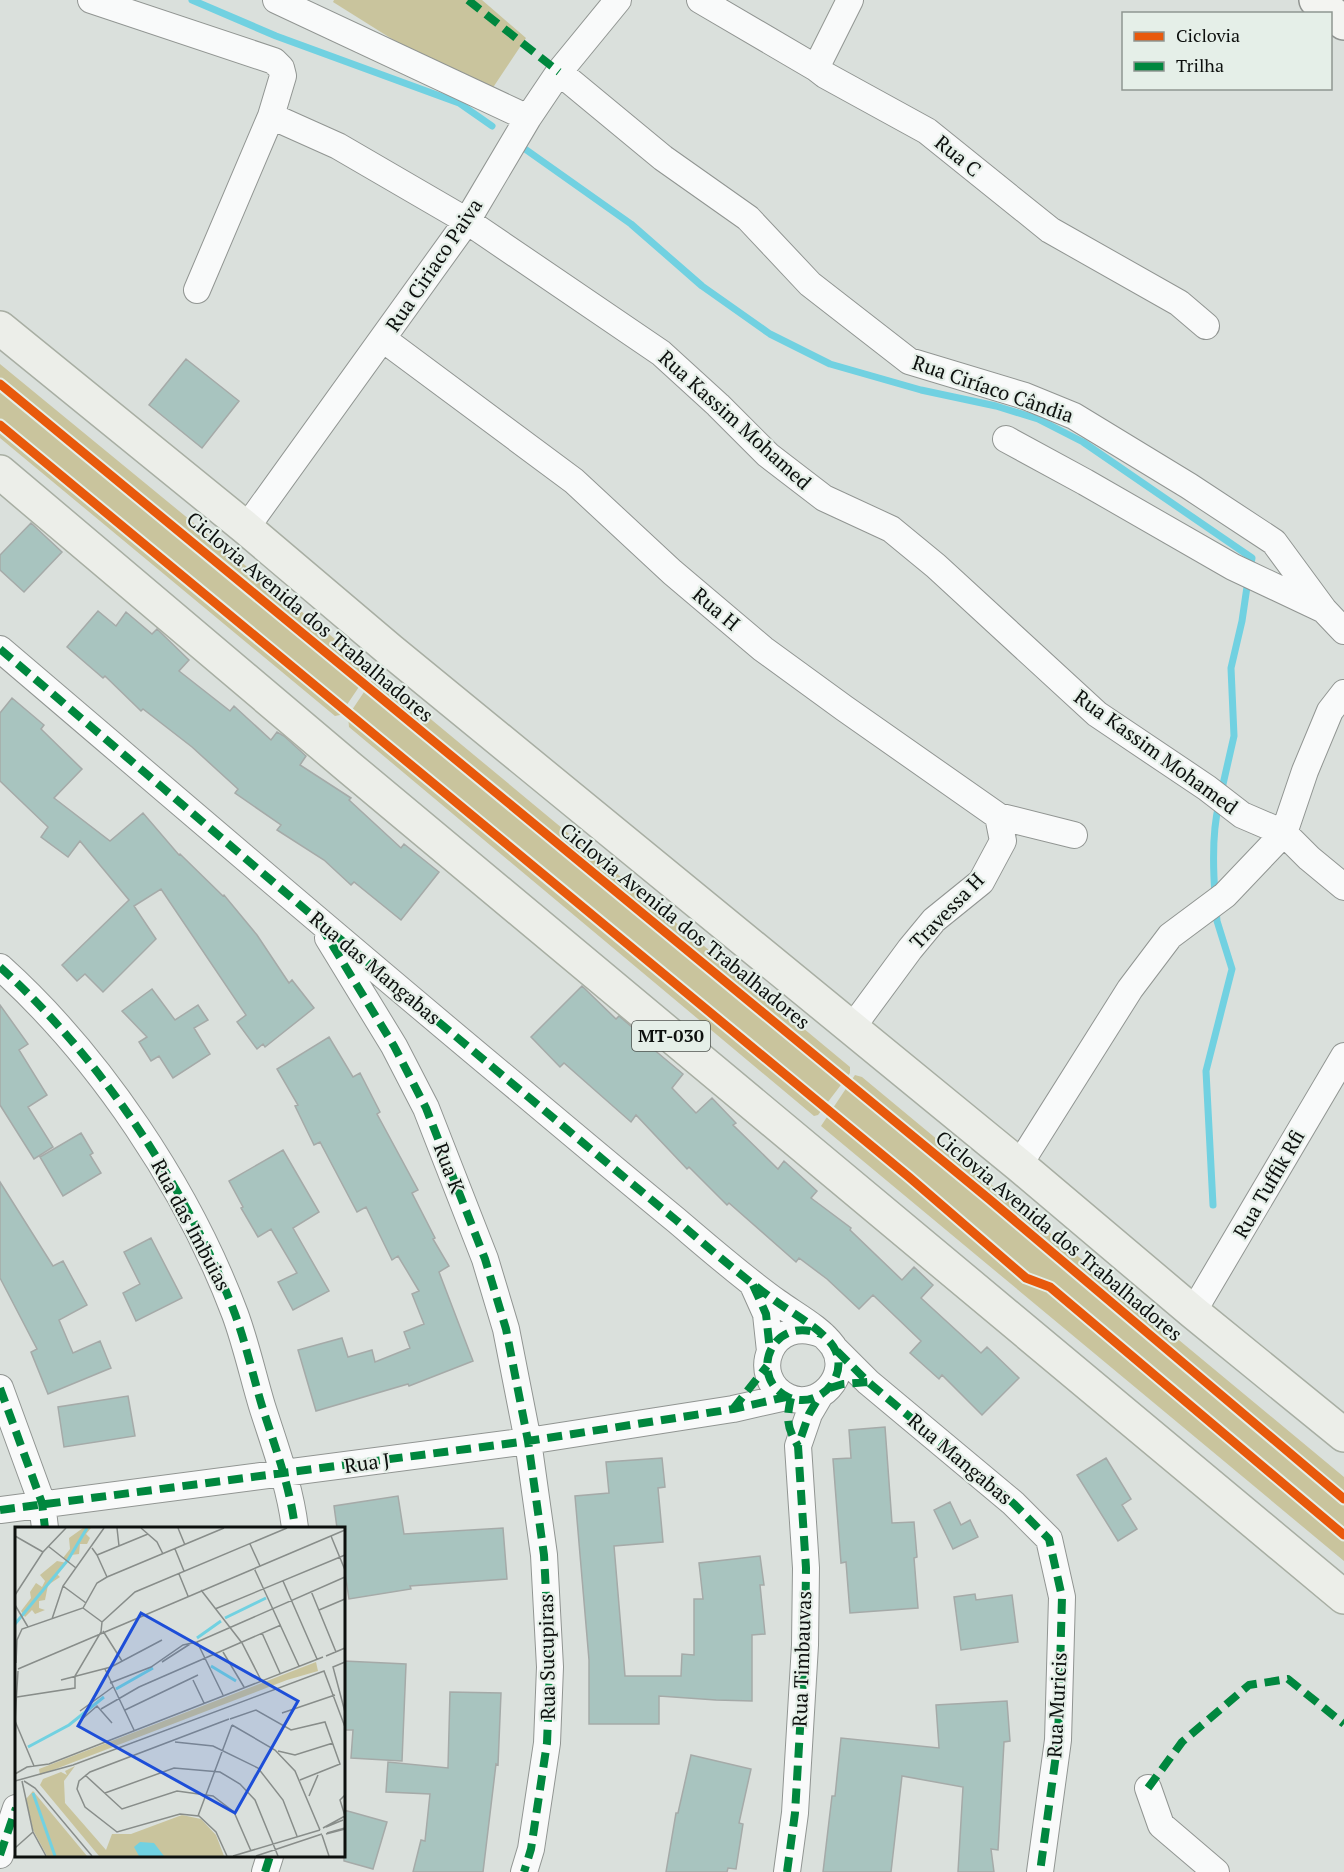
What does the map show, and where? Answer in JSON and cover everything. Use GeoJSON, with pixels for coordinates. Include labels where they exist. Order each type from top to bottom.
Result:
{"type":"FeatureCollection","features":[{"type":"Feature","properties":{"kind":"main road"},"geometry":{"type":"LineString","coordinates":[[1316,0],[1331,12]]}},
{"type":"Feature","properties":{"kind":"main road"},"geometry":{"type":"LineString","coordinates":[[1332,13],[1344,23]]}},
{"type":"Feature","properties":{"kind":"main road"},"geometry":{"type":"LineString","coordinates":[[0,328],[1019,1165],[1193,1312],[1343,1433]]}},
{"type":"Feature","properties":{"kind":"main road","name":"MT-030"},"geometry":{"type":"LineString","coordinates":[[0,472],[350,768],[1344,1597]]}},
{"type":"Feature","properties":{"kind":"street"},"geometry":{"type":"LineString","coordinates":[[91,0],[274,61],[281,68],[283,76],[271,116],[197,290]]}},
{"type":"Feature","properties":{"kind":"street"},"geometry":{"type":"LineString","coordinates":[[276,0],[528,118]]}},
{"type":"Feature","properties":{"kind":"street","name":"Rua Ciriaco Paiva"},"geometry":{"type":"LineString","coordinates":[[246,528],[467,221],[528,118],[560,72],[618,0]]}},
{"type":"Feature","properties":{"kind":"street","name":"Rua C"},"geometry":{"type":"LineString","coordinates":[[700,0],[825,75],[927,131],[1050,230],[1179,303],[1206,326]]}},
{"type":"Feature","properties":{"kind":"street"},"geometry":{"type":"LineString","coordinates":[[816,68],[850,0]]}},
{"type":"Feature","properties":{"kind":"street","name":"Rua Ciríaco Cândia"},"geometry":{"type":"LineString","coordinates":[[560,72],[663,158],[748,218],[810,284],[909,361],[1025,396],[1074,416],[1189,486],[1274,542],[1324,610],[1344,632]]}},
{"type":"Feature","properties":{"kind":"street","name":"Rua Kassim Mohamed"},"geometry":{"type":"LineString","coordinates":[[271,116],[338,146],[467,221],[661,353],[768,455],[824,498],[891,529],[936,566],[1097,714],[1207,788],[1242,815],[1284,833],[1309,858],[1344,887]]}},
{"type":"Feature","properties":{"kind":"street","name":"Rua H"},"geometry":{"type":"LineString","coordinates":[[383,339],[574,481],[672,572],[763,649],[998,816],[1074,836]]}},
{"type":"Feature","properties":{"kind":"street"},"geometry":{"type":"LineString","coordinates":[[1005,438],[1233,567],[1324,610]]}},
{"type":"Feature","properties":{"kind":"street","name":"Rua das Mangabas"},"geometry":{"type":"LineString","coordinates":[[0,649],[753,1285],[829,1342]]}},
{"type":"Feature","properties":{"kind":"street"},"geometry":{"type":"LineString","coordinates":[[1019,1165],[1130,989],[1170,936],[1225,896],[1284,833],[1305,771],[1330,711],[1344,693]]}},
{"type":"Feature","properties":{"kind":"street","name":"Travessa H"},"geometry":{"type":"LineString","coordinates":[[851,1029],[934,920],[981,882],[1003,841],[998,816]]}},
{"type":"Feature","properties":{"kind":"street","name":"Rua K"},"geometry":{"type":"LineString","coordinates":[[315,917],[394,1046],[426,1108],[485,1259],[506,1329],[528,1441]]}},
{"type":"Feature","properties":{"kind":"street","name":"Rua das Imbuias"},"geometry":{"type":"LineString","coordinates":[[0,967],[60,1026],[103,1079],[166,1172],[215,1264],[236,1316],[262,1406],[285,1474],[296,1527]]}},
{"type":"Feature","properties":{"kind":"street","name":"Rua Tuffik Rfi"},"geometry":{"type":"LineString","coordinates":[[1193,1312],[1344,1056]]}},
{"type":"Feature","properties":{"kind":"street"},"geometry":{"type":"LineString","coordinates":[[753,1285],[766,1314],[770,1378],[777,1389],[789,1397],[805,1401],[843,1384],[868,1382]]}},
{"type":"Feature","properties":{"kind":"street"},"geometry":{"type":"LineString","coordinates":[[733,1409],[769,1359],[777,1340],[799,1329],[811,1330],[829,1342],[839,1362],[837,1376],[809,1414],[798,1446]]}},
{"type":"Feature","properties":{"kind":"street","name":"Rua Mangabas"},"geometry":{"type":"LineString","coordinates":[[829,1342],[868,1382],[1013,1503],[1049,1539]]}},
{"type":"Feature","properties":{"kind":"street"},"geometry":{"type":"LineString","coordinates":[[0,1388],[42,1503],[45,1527]]}},
{"type":"Feature","properties":{"kind":"street"},"geometry":{"type":"LineString","coordinates":[[789,1397],[787,1416],[789,1430],[798,1446]]}},
{"type":"Feature","properties":{"kind":"street","name":"Rua J"},"geometry":{"type":"LineString","coordinates":[[0,1510],[528,1441],[733,1409],[789,1397]]}},
{"type":"Feature","properties":{"kind":"street","name":"Rua Sucupiras"},"geometry":{"type":"LineString","coordinates":[[524,1872],[531,1849],[547,1743],[550,1667],[544,1555],[528,1441]]}},
{"type":"Feature","properties":{"kind":"street","name":"Rua Timbauvas"},"geometry":{"type":"LineString","coordinates":[[787,1872],[795,1813],[805,1645],[806,1568],[798,1446]]}},
{"type":"Feature","properties":{"kind":"street","name":"Rua Muricis"},"geometry":{"type":"LineString","coordinates":[[1040,1872],[1058,1740],[1062,1609],[1062,1597],[1049,1539]]}},
{"type":"Feature","properties":{"kind":"street"},"geometry":{"type":"LineString","coordinates":[[1148,1788],[1161,1825],[1216,1872]]}},
{"type":"Feature","properties":{"kind":"street"},"geometry":{"type":"LineString","coordinates":[[0,1855],[15,1811]]}},
{"type":"Feature","properties":{"kind":"street"},"geometry":{"type":"LineString","coordinates":[[265,1872],[270,1857]]}},
{"type":"Feature","properties":{"kind":"shaded area"},"geometry":{"type":"Polygon","coordinates":[[[334,0],[482,0],[526,38],[486,98],[333,2],[334,0]]]}},
{"type":"Feature","properties":{"kind":"shaded area"},"geometry":{"type":"Polygon","coordinates":[[[0,364],[369,667],[369,672],[340,715],[335,716],[0,438],[0,364]]]}},
{"type":"Feature","properties":{"kind":"shaded area"},"geometry":{"type":"Polygon","coordinates":[[[374,677],[380,677],[850,1067],[850,1073],[818,1115],[814,1116],[349,727],[348,716],[374,677]]]}},
{"type":"Feature","properties":{"kind":"shaded area"},"geometry":{"type":"Polygon","coordinates":[[[855,1075],[862,1077],[1344,1477],[1344,1561],[821,1126],[855,1075]]]}},
{"type":"Feature","properties":{"kind":"building"},"geometry":{"type":"Polygon","coordinates":[[[186,359],[239,401],[202,448],[149,405],[186,359]]]}},
{"type":"Feature","properties":{"kind":"building"},"geometry":{"type":"Polygon","coordinates":[[[31,523],[62,552],[24,592],[0,570],[0,555],[31,523]]]}},
{"type":"Feature","properties":{"kind":"building"},"geometry":{"type":"Polygon","coordinates":[[[98,611],[116,626],[126,612],[152,634],[157,629],[189,660],[179,671],[230,711],[234,706],[271,740],[277,732],[284,736],[306,756],[300,765],[351,798],[349,800],[401,848],[404,844],[439,872],[401,920],[354,882],[351,885],[324,860],[277,830],[281,825],[235,793],[238,789],[192,747],[143,709],[141,711],[105,676],[103,678],[67,647],[98,611]]]}},
{"type":"Feature","properties":{"kind":"building"},"geometry":{"type":"Polygon","coordinates":[[[12,698],[44,725],[41,729],[82,769],[54,798],[110,841],[143,813],[179,855],[224,895],[257,935],[289,983],[292,980],[314,1008],[265,1047],[263,1044],[257,1049],[237,1022],[246,1015],[161,889],[134,906],[156,939],[103,992],[85,974],[77,981],[62,965],[129,900],[80,841],[68,857],[41,837],[48,827],[0,781],[0,713],[12,698]]]}},
{"type":"Feature","properties":{"kind":"building"},"geometry":{"type":"Polygon","coordinates":[[[582,986],[616,1019],[619,1016],[683,1074],[672,1088],[696,1113],[712,1098],[736,1123],[733,1125],[778,1169],[784,1161],[817,1191],[811,1198],[851,1228],[850,1230],[902,1280],[914,1267],[933,1285],[921,1298],[981,1353],[987,1347],[1019,1378],[982,1415],[942,1375],[939,1379],[910,1353],[921,1341],[873,1295],[859,1309],[827,1279],[799,1258],[796,1262],[729,1203],[727,1205],[689,1167],[687,1169],[636,1115],[631,1122],[564,1063],[560,1067],[531,1037],[582,986]]]}},
{"type":"Feature","properties":{"kind":"building"},"geometry":{"type":"Polygon","coordinates":[[[152,989],[175,1020],[198,1005],[208,1020],[194,1028],[210,1054],[173,1078],[159,1056],[151,1061],[139,1042],[147,1037],[122,1011],[152,989]]]}},
{"type":"Feature","properties":{"kind":"building"},"geometry":{"type":"Polygon","coordinates":[[[0,1005],[28,1044],[19,1050],[47,1095],[28,1107],[53,1147],[34,1159],[0,1105],[0,1005]]]}},
{"type":"Feature","properties":{"kind":"building"},"geometry":{"type":"Polygon","coordinates":[[[329,1037],[353,1077],[360,1073],[380,1112],[377,1114],[418,1190],[412,1193],[435,1238],[433,1239],[449,1266],[439,1272],[473,1361],[409,1386],[408,1384],[316,1411],[298,1350],[342,1338],[348,1357],[372,1350],[375,1362],[410,1348],[404,1332],[424,1324],[412,1294],[419,1291],[398,1256],[392,1260],[366,1207],[357,1212],[320,1142],[314,1145],[295,1106],[298,1105],[277,1069],[329,1037]]]}},
{"type":"Feature","properties":{"kind":"building"},"geometry":{"type":"Polygon","coordinates":[[[81,1133],[101,1173],[63,1196],[40,1157],[81,1133]]]}},
{"type":"Feature","properties":{"kind":"building"},"geometry":{"type":"Polygon","coordinates":[[[283,1150],[319,1212],[293,1228],[329,1291],[293,1310],[278,1282],[297,1273],[271,1229],[258,1237],[229,1181],[283,1150]]]}},
{"type":"Feature","properties":{"kind":"building"},"geometry":{"type":"Polygon","coordinates":[[[0,1182],[53,1266],[63,1261],[87,1305],[59,1320],[73,1353],[100,1341],[111,1368],[48,1394],[31,1352],[37,1349],[0,1278],[0,1182]]]}},
{"type":"Feature","properties":{"kind":"building"},"geometry":{"type":"Polygon","coordinates":[[[151,1238],[182,1298],[136,1321],[123,1293],[140,1284],[124,1252],[151,1238]]]}},
{"type":"Feature","properties":{"kind":"building"},"geometry":{"type":"Polygon","coordinates":[[[128,1396],[135,1436],[64,1447],[58,1407],[128,1396]]]}},
{"type":"Feature","properties":{"kind":"building"},"geometry":{"type":"Polygon","coordinates":[[[885,1427],[892,1523],[914,1522],[918,1608],[850,1613],[846,1562],[841,1563],[833,1459],[851,1458],[849,1430],[885,1427]]]}},
{"type":"Feature","properties":{"kind":"building"},"geometry":{"type":"Polygon","coordinates":[[[662,1458],[665,1487],[658,1488],[663,1542],[614,1546],[625,1676],[681,1676],[682,1654],[694,1655],[694,1599],[703,1599],[699,1563],[760,1556],[764,1585],[760,1585],[765,1634],[752,1635],[752,1701],[659,1696],[659,1724],[589,1724],[589,1660],[575,1496],[609,1493],[606,1462],[662,1458]]]}},
{"type":"Feature","properties":{"kind":"building"},"geometry":{"type":"Polygon","coordinates":[[[1106,1458],[1131,1499],[1122,1505],[1137,1529],[1118,1541],[1077,1475],[1106,1458]]]}},
{"type":"Feature","properties":{"kind":"building"},"geometry":{"type":"Polygon","coordinates":[[[398,1496],[404,1534],[503,1528],[507,1579],[410,1586],[411,1589],[349,1599],[345,1573],[345,1527],[337,1527],[334,1506],[398,1496]]]}},
{"type":"Feature","properties":{"kind":"building"},"geometry":{"type":"Polygon","coordinates":[[[950,1502],[961,1525],[970,1520],[978,1537],[953,1549],[934,1510],[950,1502]]]}},
{"type":"Feature","properties":{"kind":"building"},"geometry":{"type":"Polygon","coordinates":[[[975,1594],[976,1600],[1012,1595],[1018,1642],[961,1650],[954,1597],[975,1594]]]}},
{"type":"Feature","properties":{"kind":"building"},"geometry":{"type":"Polygon","coordinates":[[[345,1661],[406,1664],[402,1761],[351,1758],[353,1730],[345,1730],[345,1661]]]}},
{"type":"Feature","properties":{"kind":"building"},"geometry":{"type":"Polygon","coordinates":[[[450,1692],[501,1693],[498,1765],[496,1764],[483,1872],[413,1872],[421,1840],[425,1841],[430,1794],[386,1792],[388,1762],[448,1768],[450,1692]]]}},
{"type":"Feature","properties":{"kind":"building"},"geometry":{"type":"Polygon","coordinates":[[[1007,1701],[1010,1741],[1004,1742],[998,1850],[991,1849],[994,1872],[958,1872],[963,1787],[902,1776],[891,1872],[823,1872],[841,1738],[939,1748],[936,1705],[1007,1701]]]}},
{"type":"Feature","properties":{"kind":"building"},"geometry":{"type":"Polygon","coordinates":[[[691,1755],[751,1769],[739,1823],[743,1824],[736,1869],[728,1868],[727,1872],[666,1872],[676,1813],[678,1813],[691,1755]]]}},
{"type":"Feature","properties":{"kind":"building"},"geometry":{"type":"Polygon","coordinates":[[[345,1810],[387,1822],[373,1869],[344,1861],[345,1810]]]}},
{"type":"Feature","properties":{"kind":"waterway"},"geometry":{"type":"LineString","coordinates":[[192,0],[276,36],[459,103],[492,126]]}},
{"type":"Feature","properties":{"kind":"waterway"},"geometry":{"type":"LineString","coordinates":[[525,149],[631,224],[702,286],[770,334],[830,364],[921,390],[996,406],[1038,419],[1083,442],[1252,558],[1250,569]]}},
{"type":"Feature","properties":{"kind":"waterway"},"geometry":{"type":"LineString","coordinates":[[1221,793],[1234,736],[1231,668],[1242,621],[1248,580]]}},
{"type":"Feature","properties":{"kind":"waterway"},"geometry":{"type":"LineString","coordinates":[[1215,895],[1214,837],[1219,804]]}},
{"type":"Feature","properties":{"kind":"waterway"},"geometry":{"type":"LineString","coordinates":[[1213,1205],[1206,1071],[1232,969],[1217,921],[1216,909]]}},
{"type":"Feature","properties":{"kind":"marked path"},"geometry":{"type":"LineString","coordinates":[[468,0],[559,72]]}},
{"type":"Feature","properties":{"kind":"marked path"},"geometry":{"type":"LineString","coordinates":[[0,649],[726,1262],[764,1292],[807,1322],[828,1339],[838,1357],[835,1379],[829,1388],[810,1399],[799,1400],[788,1397],[776,1388],[769,1376],[767,1363],[771,1350],[778,1340],[790,1332],[805,1330],[823,1335]]}},
{"type":"Feature","properties":{"kind":"marked path"},"geometry":{"type":"LineString","coordinates":[[320,925],[394,1046],[426,1108],[485,1259],[506,1329],[528,1441],[544,1555],[550,1667],[547,1743],[531,1849],[524,1872]]}},
{"type":"Feature","properties":{"kind":"marked path"},"geometry":{"type":"LineString","coordinates":[[0,967],[37,1003],[106,1083],[137,1127],[193,1220],[216,1267],[239,1325],[286,1482],[295,1527]]}},
{"type":"Feature","properties":{"kind":"marked path"},"geometry":{"type":"LineString","coordinates":[[753,1285],[766,1314],[770,1351]]}},
{"type":"Feature","properties":{"kind":"marked path"},"geometry":{"type":"LineString","coordinates":[[837,1351],[868,1382],[1013,1503],[1049,1539],[1062,1597],[1058,1740],[1040,1872]]}},
{"type":"Feature","properties":{"kind":"marked path"},"geometry":{"type":"LineString","coordinates":[[733,1409],[767,1366]]}},
{"type":"Feature","properties":{"kind":"marked path"},"geometry":{"type":"LineString","coordinates":[[830,1388],[843,1384],[868,1382]]}},
{"type":"Feature","properties":{"kind":"marked path"},"geometry":{"type":"LineString","coordinates":[[0,1388],[42,1503],[45,1527]]}},
{"type":"Feature","properties":{"kind":"marked path"},"geometry":{"type":"LineString","coordinates":[[0,1510],[528,1441],[733,1409],[786,1397]]}},
{"type":"Feature","properties":{"kind":"marked path"},"geometry":{"type":"LineString","coordinates":[[787,1872],[795,1813],[805,1645],[806,1568],[798,1446],[809,1414],[819,1397]]}},
{"type":"Feature","properties":{"kind":"marked path"},"geometry":{"type":"LineString","coordinates":[[791,1398],[788,1412],[789,1423],[798,1446]]}},
{"type":"Feature","properties":{"kind":"marked path"},"geometry":{"type":"LineString","coordinates":[[1148,1788],[1182,1742],[1249,1685],[1288,1679],[1344,1724]]}},
{"type":"Feature","properties":{"kind":"marked path"},"geometry":{"type":"LineString","coordinates":[[0,1855],[15,1811]]}},
{"type":"Feature","properties":{"kind":"marked path"},"geometry":{"type":"LineString","coordinates":[[265,1872],[270,1857]]}},
{"type":"Feature","properties":{"kind":"cycle path","name":"Ciclovia Avenida dos Trabalhadores"},"geometry":{"type":"LineString","coordinates":[[0,384],[989,1199],[1344,1499]]}},
{"type":"Feature","properties":{"kind":"cycle path"},"geometry":{"type":"LineString","coordinates":[[0,425],[909,1177],[1026,1278],[1050,1287],[1344,1535]]}}]}
